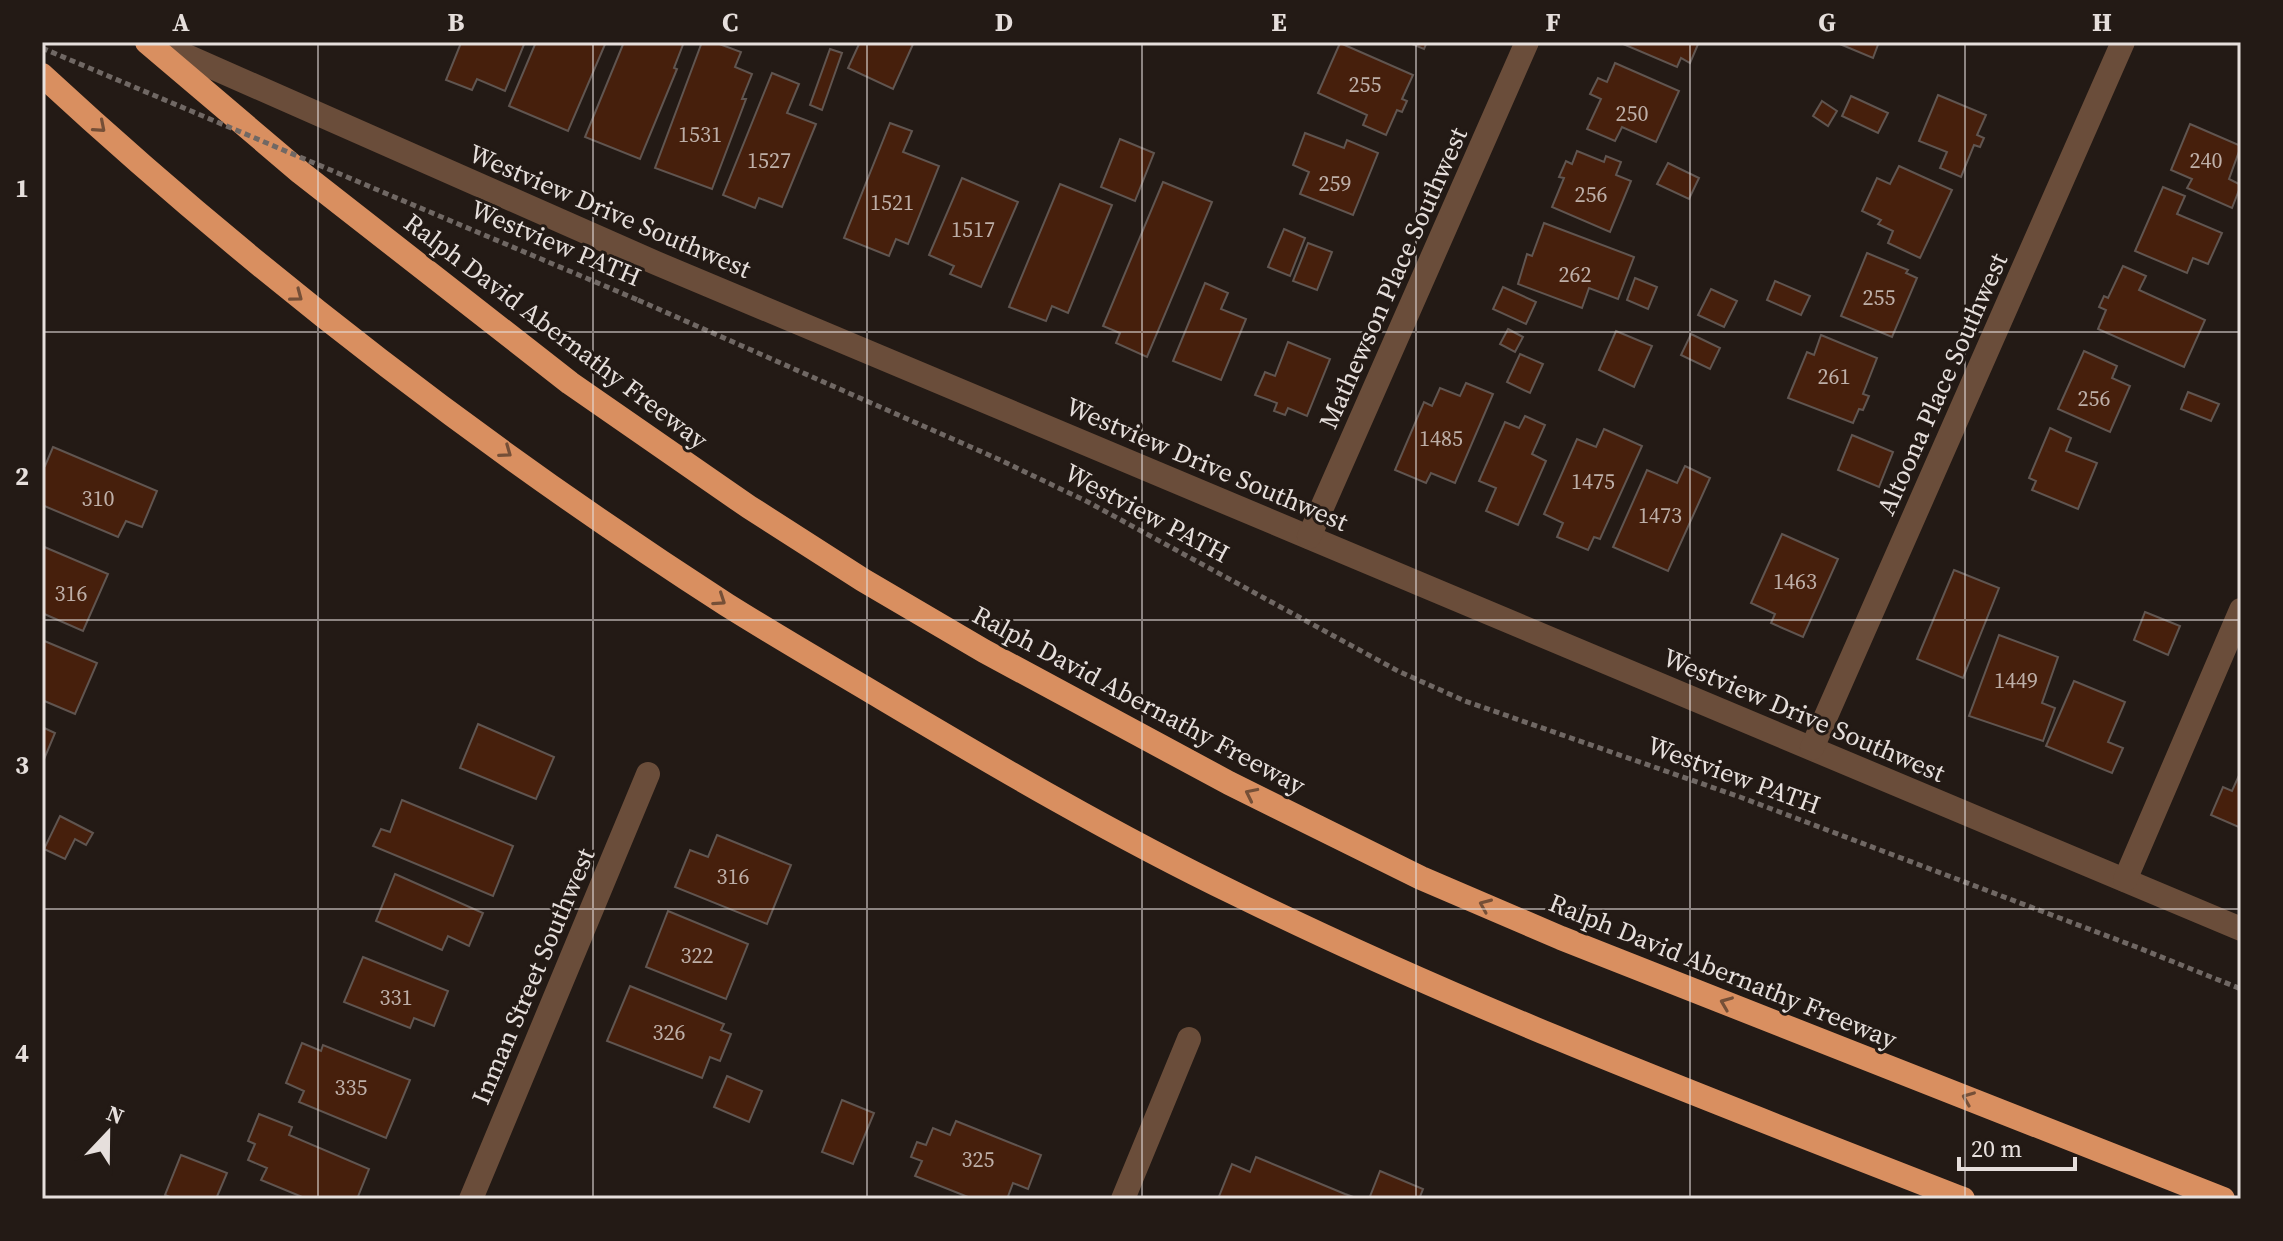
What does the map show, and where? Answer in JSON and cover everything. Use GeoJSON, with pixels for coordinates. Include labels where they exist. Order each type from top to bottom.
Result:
{"type":"FeatureCollection","features":[{"type":"Feature","properties":{"kind":"highway","name":"Ralph David Abernathy Freeway"},"geometry":{"type":"LineString","coordinates":[[147,42],[300,172],[570,383],[749,507],[863,580],[984,651],[1229,783],[1421,878],[1561,938],[2223,1199]]}},
{"type":"Feature","properties":{"kind":"highway"},"geometry":{"type":"LineString","coordinates":[[42,75],[288,289],[581,507],[731,608],[1033,788],[1235,894],[1433,986],[1614,1062],[1963,1199]]}},
{"type":"Feature","properties":{"kind":"street","name":"Westview Drive Southwest"},"geometry":{"type":"LineString","coordinates":[[155,42],[656,263],[2241,929]]}},
{"type":"Feature","properties":{"kind":"street","name":"Mathewson Place Southwest"},"geometry":{"type":"LineString","coordinates":[[1309,537],[1527,42]]}},
{"type":"Feature","properties":{"kind":"street","name":"Altoona Place Southwest"},"geometry":{"type":"LineString","coordinates":[[1812,748],[2123,42]]}},
{"type":"Feature","properties":{"kind":"street"},"geometry":{"type":"LineString","coordinates":[[2125,880],[2241,610]]}},
{"type":"Feature","properties":{"kind":"street","name":"Inman Street Southwest"},"geometry":{"type":"LineString","coordinates":[[471,1199],[648,774]]}},
{"type":"Feature","properties":{"kind":"street"},"geometry":{"type":"LineString","coordinates":[[1123,1199],[1189,1039]]}},
{"type":"Feature","properties":{"kind":"path","name":"Westview PATH"},"geometry":{"type":"LineString","coordinates":[[42,48],[638,300],[998,459],[1088,502],[1398,671],[1465,701],[1740,797],[2241,989]]}},
{"type":"Feature","properties":{"kind":"building"},"geometry":{"type":"Polygon","coordinates":[[[459,42],[525,42],[505,91],[477,79],[472,90],[446,80],[459,42]]]}},
{"type":"Feature","properties":{"kind":"building"},"geometry":{"type":"Polygon","coordinates":[[[536,42],[606,42],[568,131],[509,106],[536,42]]]}},
{"type":"Feature","properties":{"kind":"building"},"geometry":{"type":"Polygon","coordinates":[[[624,42],[684,42],[674,68],[677,69],[640,159],[585,137],[624,42]]]}},
{"type":"Feature","properties":{"kind":"building"},"geometry":{"type":"Polygon","coordinates":[[[702,42],[714,42],[741,52],[735,67],[752,74],[742,99],[746,99],[712,189],[655,168],[702,42]]]}},
{"type":"Feature","properties":{"kind":"building"},"geometry":{"type":"Polygon","coordinates":[[[860,42],[914,42],[893,89],[848,68],[860,42]]]}},
{"type":"Feature","properties":{"kind":"building"},"geometry":{"type":"Polygon","coordinates":[[[1407,42],[1427,42],[1424,49],[1407,42]]]}},
{"type":"Feature","properties":{"kind":"building"},"geometry":{"type":"Polygon","coordinates":[[[1624,42],[1699,42],[1690,63],[1681,58],[1677,67],[1624,42]]]}},
{"type":"Feature","properties":{"kind":"building"},"geometry":{"type":"Polygon","coordinates":[[[1835,42],[1879,42],[1873,58],[1835,42]]]}},
{"type":"Feature","properties":{"kind":"building"},"geometry":{"type":"Polygon","coordinates":[[[1340,43],[1413,75],[1402,99],[1407,101],[1402,112],[1397,110],[1386,135],[1363,125],[1367,115],[1318,93],[1340,43]]]}},
{"type":"Feature","properties":{"kind":"building"},"geometry":{"type":"Polygon","coordinates":[[[830,49],[842,53],[822,110],[810,105],[830,49]]]}},
{"type":"Feature","properties":{"kind":"building"},"geometry":{"type":"Polygon","coordinates":[[[1615,63],[1679,91],[1656,142],[1622,127],[1615,141],[1587,129],[1601,99],[1590,94],[1598,78],[1607,82],[1615,63]]]}},
{"type":"Feature","properties":{"kind":"building"},"geometry":{"type":"Polygon","coordinates":[[[772,73],[799,84],[787,113],[816,124],[782,207],[759,198],[755,208],[723,195],[772,73]]]}},
{"type":"Feature","properties":{"kind":"building"},"geometry":{"type":"Polygon","coordinates":[[[1938,95],[1986,115],[1977,135],[1984,138],[1980,147],[1974,145],[1961,177],[1940,168],[1947,152],[1919,141],[1938,95]]]}},
{"type":"Feature","properties":{"kind":"building"},"geometry":{"type":"Polygon","coordinates":[[[1851,96],[1888,113],[1878,133],[1842,116],[1851,96]]]}},
{"type":"Feature","properties":{"kind":"building"},"geometry":{"type":"Polygon","coordinates":[[[1822,101],[1837,111],[1828,126],[1813,116],[1822,101]]]}},
{"type":"Feature","properties":{"kind":"building"},"geometry":{"type":"Polygon","coordinates":[[[890,123],[912,131],[903,152],[939,166],[908,244],[896,239],[889,256],[844,238],[890,123]]]}},
{"type":"Feature","properties":{"kind":"building"},"geometry":{"type":"Polygon","coordinates":[[[2190,124],[2241,146],[2229,179],[2241,185],[2232,208],[2187,188],[2192,179],[2171,170],[2190,124]]]}},
{"type":"Feature","properties":{"kind":"building"},"geometry":{"type":"Polygon","coordinates":[[[1305,133],[1344,148],[1347,140],[1378,153],[1353,215],[1300,194],[1309,172],[1293,165],[1305,133]]]}},
{"type":"Feature","properties":{"kind":"building"},"geometry":{"type":"Polygon","coordinates":[[[1120,139],[1154,153],[1135,201],[1101,187],[1120,139]]]}},
{"type":"Feature","properties":{"kind":"building"},"geometry":{"type":"Polygon","coordinates":[[[1577,151],[1604,162],[1606,156],[1621,162],[1616,175],[1631,181],[1610,232],[1552,207],[1564,178],[1559,177],[1566,161],[1572,164],[1577,151]]]}},
{"type":"Feature","properties":{"kind":"building"},"geometry":{"type":"Polygon","coordinates":[[[1668,163],[1699,178],[1689,199],[1657,184],[1668,163]]]}},
{"type":"Feature","properties":{"kind":"building"},"geometry":{"type":"Polygon","coordinates":[[[1899,166],[1952,190],[1920,258],[1888,243],[1893,231],[1878,224],[1881,220],[1862,211],[1877,178],[1890,184],[1899,166]]]}},
{"type":"Feature","properties":{"kind":"building"},"geometry":{"type":"Polygon","coordinates":[[[962,178],[1018,202],[981,287],[950,274],[954,266],[929,255],[962,178]]]}},
{"type":"Feature","properties":{"kind":"building"},"geometry":{"type":"Polygon","coordinates":[[[1163,182],[1212,202],[1147,357],[1116,343],[1120,333],[1103,326],[1163,182]]]}},
{"type":"Feature","properties":{"kind":"building"},"geometry":{"type":"Polygon","coordinates":[[[1060,184],[1112,205],[1068,313],[1052,306],[1046,321],[1009,307],[1060,184]]]}},
{"type":"Feature","properties":{"kind":"building"},"geometry":{"type":"Polygon","coordinates":[[[2163,187],[2185,196],[2177,214],[2222,233],[2208,264],[2193,258],[2187,273],[2135,251],[2163,187]]]}},
{"type":"Feature","properties":{"kind":"building"},"geometry":{"type":"Polygon","coordinates":[[[1544,223],[1634,257],[1618,299],[1589,288],[1582,308],[1518,284],[1527,254],[1532,256],[1544,223]]]}},
{"type":"Feature","properties":{"kind":"building"},"geometry":{"type":"Polygon","coordinates":[[[1284,229],[1305,238],[1290,276],[1268,267],[1284,229]]]}},
{"type":"Feature","properties":{"kind":"building"},"geometry":{"type":"Polygon","coordinates":[[[1308,243],[1332,252],[1317,290],[1293,281],[1308,243]]]}},
{"type":"Feature","properties":{"kind":"building"},"geometry":{"type":"Polygon","coordinates":[[[1867,253],[1908,270],[1906,273],[1917,278],[1892,337],[1841,316],[1867,253]]]}},
{"type":"Feature","properties":{"kind":"building"},"geometry":{"type":"Polygon","coordinates":[[[2123,266],[2146,276],[2139,290],[2205,320],[2184,367],[2098,329],[2106,310],[2099,307],[2104,296],[2108,298],[2123,266]]]}},
{"type":"Feature","properties":{"kind":"building"},"geometry":{"type":"Polygon","coordinates":[[[1635,278],[1657,287],[1648,309],[1627,300],[1635,278]]]}},
{"type":"Feature","properties":{"kind":"building"},"geometry":{"type":"Polygon","coordinates":[[[1775,281],[1810,296],[1801,315],[1767,300],[1775,281]]]}},
{"type":"Feature","properties":{"kind":"building"},"geometry":{"type":"Polygon","coordinates":[[[1205,283],[1228,293],[1221,309],[1246,319],[1221,380],[1173,361],[1205,283]]]}},
{"type":"Feature","properties":{"kind":"building"},"geometry":{"type":"Polygon","coordinates":[[[1503,287],[1536,302],[1526,324],[1493,309],[1503,287]]]}},
{"type":"Feature","properties":{"kind":"building"},"geometry":{"type":"Polygon","coordinates":[[[1711,289],[1737,301],[1724,327],[1698,315],[1711,289]]]}},
{"type":"Feature","properties":{"kind":"building"},"geometry":{"type":"Polygon","coordinates":[[[1508,329],[1523,337],[1515,352],[1500,344],[1508,329]]]}},
{"type":"Feature","properties":{"kind":"building"},"geometry":{"type":"Polygon","coordinates":[[[1616,331],[1652,346],[1634,387],[1599,370],[1616,331]]]}},
{"type":"Feature","properties":{"kind":"building"},"geometry":{"type":"Polygon","coordinates":[[[1691,334],[1720,348],[1710,369],[1681,355],[1691,334]]]}},
{"type":"Feature","properties":{"kind":"building"},"geometry":{"type":"Polygon","coordinates":[[[1821,335],[1877,358],[1863,394],[1869,396],[1853,423],[1788,398],[1807,352],[1814,355],[1821,335]]]}},
{"type":"Feature","properties":{"kind":"building"},"geometry":{"type":"Polygon","coordinates":[[[1288,342],[1330,359],[1307,416],[1288,408],[1285,415],[1274,411],[1277,403],[1255,395],[1265,372],[1275,376],[1288,342]]]}},
{"type":"Feature","properties":{"kind":"building"},"geometry":{"type":"Polygon","coordinates":[[[2084,351],[2117,366],[2112,378],[2130,386],[2110,432],[2058,409],[2084,351]]]}},
{"type":"Feature","properties":{"kind":"building"},"geometry":{"type":"Polygon","coordinates":[[[1520,354],[1543,364],[1530,393],[1507,382],[1520,354]]]}},
{"type":"Feature","properties":{"kind":"building"},"geometry":{"type":"Polygon","coordinates":[[[1466,383],[1493,394],[1455,483],[1431,473],[1426,483],[1395,470],[1424,402],[1432,406],[1440,388],[1460,396],[1466,383]]]}},
{"type":"Feature","properties":{"kind":"building"},"geometry":{"type":"Polygon","coordinates":[[[2188,392],[2219,404],[2211,421],[2181,409],[2188,392]]]}},
{"type":"Feature","properties":{"kind":"building"},"geometry":{"type":"Polygon","coordinates":[[[1525,416],[1545,425],[1532,454],[1546,461],[1518,525],[1486,511],[1496,488],[1479,481],[1505,422],[1519,428],[1525,416]]]}},
{"type":"Feature","properties":{"kind":"building"},"geometry":{"type":"Polygon","coordinates":[[[2050,428],[2071,438],[2066,451],[2097,463],[2078,509],[2032,490],[2036,481],[2029,478],[2050,428]]]}},
{"type":"Feature","properties":{"kind":"building"},"geometry":{"type":"Polygon","coordinates":[[[1604,429],[1642,446],[1600,539],[1594,537],[1588,550],[1557,537],[1563,523],[1544,514],[1577,439],[1596,447],[1604,429]]]}},
{"type":"Feature","properties":{"kind":"building"},"geometry":{"type":"Polygon","coordinates":[[[1852,435],[1893,452],[1879,487],[1838,470],[1852,435]]]}},
{"type":"Feature","properties":{"kind":"building"},"geometry":{"type":"Polygon","coordinates":[[[53,447],[157,491],[142,527],[126,521],[118,537],[42,505],[42,465],[45,466],[53,447]]]}},
{"type":"Feature","properties":{"kind":"building"},"geometry":{"type":"Polygon","coordinates":[[[1685,466],[1710,478],[1668,571],[1613,547],[1647,470],[1677,483],[1685,466]]]}},
{"type":"Feature","properties":{"kind":"building"},"geometry":{"type":"Polygon","coordinates":[[[1782,534],[1838,559],[1803,637],[1771,623],[1775,614],[1751,603],[1782,534]]]}},
{"type":"Feature","properties":{"kind":"building"},"geometry":{"type":"Polygon","coordinates":[[[42,546],[108,574],[83,631],[42,613],[42,546]]]}},
{"type":"Feature","properties":{"kind":"building"},"geometry":{"type":"Polygon","coordinates":[[[1954,570],[1999,588],[1963,678],[1917,659],[1954,570]]]}},
{"type":"Feature","properties":{"kind":"building"},"geometry":{"type":"Polygon","coordinates":[[[2145,612],[2180,626],[2168,655],[2134,640],[2145,612]]]}},
{"type":"Feature","properties":{"kind":"building"},"geometry":{"type":"Polygon","coordinates":[[[1999,635],[2058,657],[2042,703],[2055,708],[2043,741],[1969,716],[1999,635]]]}},
{"type":"Feature","properties":{"kind":"building"},"geometry":{"type":"Polygon","coordinates":[[[42,640],[97,663],[75,714],[42,700],[42,640]]]}},
{"type":"Feature","properties":{"kind":"building"},"geometry":{"type":"Polygon","coordinates":[[[2074,681],[2125,702],[2108,742],[2123,748],[2112,773],[2046,746],[2074,681]]]}},
{"type":"Feature","properties":{"kind":"building"},"geometry":{"type":"Polygon","coordinates":[[[478,724],[554,757],[536,799],[460,768],[478,724]]]}},
{"type":"Feature","properties":{"kind":"building"},"geometry":{"type":"Polygon","coordinates":[[[42,727],[55,733],[42,764],[42,727]]]}},
{"type":"Feature","properties":{"kind":"building"},"geometry":{"type":"Polygon","coordinates":[[[2241,771],[2241,828],[2211,815],[2223,787],[2232,791],[2241,771]]]}},
{"type":"Feature","properties":{"kind":"building"},"geometry":{"type":"Polygon","coordinates":[[[402,800],[513,846],[493,896],[373,846],[381,829],[390,832],[402,800]]]}},
{"type":"Feature","properties":{"kind":"building"},"geometry":{"type":"Polygon","coordinates":[[[60,816],[93,833],[86,845],[75,839],[65,859],[44,849],[60,816]]]}},
{"type":"Feature","properties":{"kind":"building"},"geometry":{"type":"Polygon","coordinates":[[[717,835],[791,865],[767,924],[675,887],[690,850],[708,857],[717,835]]]}},
{"type":"Feature","properties":{"kind":"building"},"geometry":{"type":"Polygon","coordinates":[[[395,874],[483,913],[469,946],[448,936],[442,950],[376,921],[395,874]]]}},
{"type":"Feature","properties":{"kind":"building"},"geometry":{"type":"Polygon","coordinates":[[[668,911],[748,944],[726,999],[646,967],[668,911]]]}},
{"type":"Feature","properties":{"kind":"building"},"geometry":{"type":"Polygon","coordinates":[[[363,957],[448,991],[434,1026],[414,1018],[410,1028],[344,1002],[363,957]]]}},
{"type":"Feature","properties":{"kind":"building"},"geometry":{"type":"Polygon","coordinates":[[[630,986],[724,1024],[721,1030],[731,1034],[720,1061],[710,1057],[702,1078],[607,1041],[630,986]]]}},
{"type":"Feature","properties":{"kind":"building"},"geometry":{"type":"Polygon","coordinates":[[[302,1043],[321,1051],[323,1045],[410,1080],[386,1138],[299,1102],[304,1091],[286,1083],[302,1043]]]}},
{"type":"Feature","properties":{"kind":"building"},"geometry":{"type":"Polygon","coordinates":[[[727,1076],[762,1091],[749,1122],[714,1107],[727,1076]]]}},
{"type":"Feature","properties":{"kind":"building"},"geometry":{"type":"Polygon","coordinates":[[[842,1100],[874,1113],[853,1164],[822,1152],[842,1100]]]}},
{"type":"Feature","properties":{"kind":"building"},"geometry":{"type":"Polygon","coordinates":[[[259,1114],[292,1127],[289,1135],[369,1169],[357,1199],[307,1199],[261,1180],[267,1168],[248,1160],[255,1144],[248,1141],[259,1114]]]}},
{"type":"Feature","properties":{"kind":"building"},"geometry":{"type":"Polygon","coordinates":[[[956,1121],[1041,1155],[1028,1189],[1013,1183],[1007,1199],[973,1199],[915,1176],[922,1161],[911,1157],[917,1142],[926,1145],[933,1128],[950,1135],[956,1121]]]}},
{"type":"Feature","properties":{"kind":"building"},"geometry":{"type":"Polygon","coordinates":[[[181,1155],[227,1173],[216,1199],[175,1199],[165,1195],[181,1155]]]}},
{"type":"Feature","properties":{"kind":"building"},"geometry":{"type":"Polygon","coordinates":[[[1256,1157],[1359,1199],[1218,1199],[1232,1164],[1250,1172],[1256,1157]]]}},
{"type":"Feature","properties":{"kind":"building"},"geometry":{"type":"Polygon","coordinates":[[[1380,1171],[1423,1189],[1419,1199],[1369,1199],[1380,1171]]]}}]}
